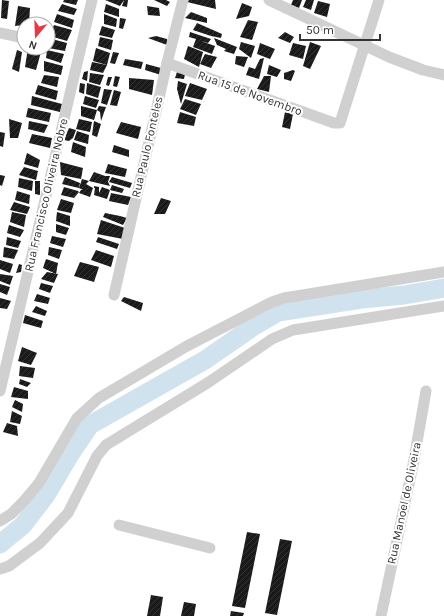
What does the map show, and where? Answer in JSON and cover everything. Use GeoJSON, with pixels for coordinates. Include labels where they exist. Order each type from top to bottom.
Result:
{"type":"FeatureCollection","features":[{"type":"Feature","properties":{"kind":"street","name":"Rua Francisco Oliveira Nobre"},"geometry":{"type":"LineString","coordinates":[[0,391],[92,0]]}},
{"type":"Feature","properties":{"kind":"street","name":"Rua Paulo Fonteles"},"geometry":{"type":"LineString","coordinates":[[114,295],[167,63],[183,0]]}},
{"type":"Feature","properties":{"kind":"street"},"geometry":{"type":"LineString","coordinates":[[269,0],[389,57],[423,70],[444,74]]}},
{"type":"Feature","properties":{"kind":"street"},"geometry":{"type":"LineString","coordinates":[[365,45],[379,0]]}},
{"type":"Feature","properties":{"kind":"street"},"geometry":{"type":"LineString","coordinates":[[0,33],[16,36]]}},
{"type":"Feature","properties":{"kind":"street","name":"Rua 15 de Novembro"},"geometry":{"type":"LineString","coordinates":[[167,63],[334,123],[340,123],[365,45]]}},
{"type":"Feature","properties":{"kind":"street"},"geometry":{"type":"LineString","coordinates":[[0,521],[11,514],[39,483],[76,418],[99,398],[187,346],[272,302],[284,298],[444,272]]}},
{"type":"Feature","properties":{"kind":"street"},"geometry":{"type":"LineString","coordinates":[[0,569],[9,566],[40,543],[68,513],[98,456],[106,445],[209,382],[272,339],[293,330],[444,306]]}},
{"type":"Feature","properties":{"kind":"street","name":"Rua Manoel de Oliveira"},"geometry":{"type":"LineString","coordinates":[[381,616],[413,465],[426,391]]}},
{"type":"Feature","properties":{"kind":"street"},"geometry":{"type":"LineString","coordinates":[[119,525],[210,548]]}},
{"type":"Feature","properties":{"kind":"building"},"geometry":{"type":"Polygon","coordinates":[[[2,0],[9,1],[7,19],[1,18],[2,0]]]}},
{"type":"Feature","properties":{"kind":"building"},"geometry":{"type":"Polygon","coordinates":[[[64,0],[78,0],[76,5],[63,2],[64,0]]]}},
{"type":"Feature","properties":{"kind":"building"},"geometry":{"type":"Polygon","coordinates":[[[105,0],[124,0],[120,6],[105,0]]]}},
{"type":"Feature","properties":{"kind":"building"},"geometry":{"type":"Polygon","coordinates":[[[124,0],[128,0],[127,7],[122,6],[124,0]]]}},
{"type":"Feature","properties":{"kind":"building"},"geometry":{"type":"Polygon","coordinates":[[[154,0],[166,0],[170,2],[167,6],[154,0]]]}},
{"type":"Feature","properties":{"kind":"building"},"geometry":{"type":"Polygon","coordinates":[[[189,0],[215,0],[216,9],[187,2],[189,0]]]}},
{"type":"Feature","properties":{"kind":"building"},"geometry":{"type":"Polygon","coordinates":[[[293,0],[302,0],[299,8],[291,5],[293,0]]]}},
{"type":"Feature","properties":{"kind":"building"},"geometry":{"type":"Polygon","coordinates":[[[306,0],[314,0],[311,10],[303,7],[306,0]]]}},
{"type":"Feature","properties":{"kind":"building"},"geometry":{"type":"Polygon","coordinates":[[[318,1],[330,4],[327,17],[314,13],[318,1]]]}},
{"type":"Feature","properties":{"kind":"building"},"geometry":{"type":"Polygon","coordinates":[[[242,3],[252,7],[249,16],[236,19],[242,3]]]}},
{"type":"Feature","properties":{"kind":"building"},"geometry":{"type":"Polygon","coordinates":[[[62,4],[77,9],[74,15],[58,11],[62,4]]]}},
{"type":"Feature","properties":{"kind":"building"},"geometry":{"type":"Polygon","coordinates":[[[106,4],[119,9],[119,17],[104,12],[106,4]]]}},
{"type":"Feature","properties":{"kind":"building"},"geometry":{"type":"Polygon","coordinates":[[[18,6],[30,8],[30,16],[16,16],[18,6]]]}},
{"type":"Feature","properties":{"kind":"building"},"geometry":{"type":"Polygon","coordinates":[[[147,6],[159,8],[160,16],[148,15],[147,6]]]}},
{"type":"Feature","properties":{"kind":"building"},"geometry":{"type":"Polygon","coordinates":[[[191,12],[207,18],[207,23],[185,18],[191,12]]]}},
{"type":"Feature","properties":{"kind":"building"},"geometry":{"type":"Polygon","coordinates":[[[57,14],[74,20],[72,28],[56,23],[57,14]]]}},
{"type":"Feature","properties":{"kind":"building"},"geometry":{"type":"Polygon","coordinates":[[[104,14],[117,19],[116,27],[104,24],[104,14]]]}},
{"type":"Feature","properties":{"kind":"building"},"geometry":{"type":"Polygon","coordinates":[[[120,18],[126,19],[123,29],[119,28],[120,18]]]}},
{"type":"Feature","properties":{"kind":"building"},"geometry":{"type":"Polygon","coordinates":[[[248,20],[258,22],[252,40],[240,37],[248,20]]]}},
{"type":"Feature","properties":{"kind":"building"},"geometry":{"type":"Polygon","coordinates":[[[197,23],[222,34],[221,38],[193,30],[197,23]]]}},
{"type":"Feature","properties":{"kind":"building"},"geometry":{"type":"Polygon","coordinates":[[[56,26],[72,30],[67,41],[56,38],[56,26]]]}},
{"type":"Feature","properties":{"kind":"building"},"geometry":{"type":"Polygon","coordinates":[[[102,26],[115,30],[112,38],[99,35],[102,26]]]}},
{"type":"Feature","properties":{"kind":"building"},"geometry":{"type":"Polygon","coordinates":[[[190,32],[211,39],[208,43],[201,41],[215,46],[212,54],[193,47],[196,39],[189,37],[190,32]]]}},
{"type":"Feature","properties":{"kind":"building"},"geometry":{"type":"Polygon","coordinates":[[[285,32],[294,37],[290,43],[278,38],[285,32]]]}},
{"type":"Feature","properties":{"kind":"building"},"geometry":{"type":"Polygon","coordinates":[[[156,36],[167,39],[167,45],[148,38],[156,36]]]}},
{"type":"Feature","properties":{"kind":"building"},"geometry":{"type":"Polygon","coordinates":[[[100,37],[113,40],[111,50],[98,46],[100,37]]]}},
{"type":"Feature","properties":{"kind":"building"},"geometry":{"type":"Polygon","coordinates":[[[214,38],[237,47],[234,54],[224,51],[226,49],[217,45],[214,38]]]}},
{"type":"Feature","properties":{"kind":"building"},"geometry":{"type":"Polygon","coordinates":[[[56,40],[67,43],[65,51],[56,49],[56,40]]]}},
{"type":"Feature","properties":{"kind":"building"},"geometry":{"type":"Polygon","coordinates":[[[241,42],[255,46],[251,58],[239,49],[241,42]]]}},
{"type":"Feature","properties":{"kind":"building"},"geometry":{"type":"Polygon","coordinates":[[[310,42],[321,46],[310,69],[303,66],[310,42]]]}},
{"type":"Feature","properties":{"kind":"building"},"geometry":{"type":"Polygon","coordinates":[[[260,43],[275,49],[270,59],[257,54],[260,43]]]}},
{"type":"Feature","properties":{"kind":"building"},"geometry":{"type":"Polygon","coordinates":[[[293,43],[306,46],[303,59],[289,55],[293,43]]]}},
{"type":"Feature","properties":{"kind":"building"},"geometry":{"type":"Polygon","coordinates":[[[188,46],[203,52],[199,67],[184,59],[188,46]]]}},
{"type":"Feature","properties":{"kind":"building"},"geometry":{"type":"Polygon","coordinates":[[[96,48],[110,53],[107,65],[93,61],[96,48]]]}},
{"type":"Feature","properties":{"kind":"building"},"geometry":{"type":"Polygon","coordinates":[[[56,52],[64,54],[61,63],[46,58],[46,56],[56,56],[56,52]]]}},
{"type":"Feature","properties":{"kind":"building"},"geometry":{"type":"Polygon","coordinates":[[[113,52],[119,53],[115,64],[110,63],[113,52]]]}},
{"type":"Feature","properties":{"kind":"building"},"geometry":{"type":"Polygon","coordinates":[[[16,54],[16,56],[21,56],[19,72],[12,69],[16,54]]]}},
{"type":"Feature","properties":{"kind":"building"},"geometry":{"type":"Polygon","coordinates":[[[205,54],[217,57],[211,68],[200,64],[205,54]]]}},
{"type":"Feature","properties":{"kind":"building"},"geometry":{"type":"Polygon","coordinates":[[[27,56],[40,56],[36,70],[25,67],[27,56]]]}},
{"type":"Feature","properties":{"kind":"building"},"geometry":{"type":"Polygon","coordinates":[[[236,56],[248,57],[244,67],[235,64],[236,56]]]}},
{"type":"Feature","properties":{"kind":"building"},"geometry":{"type":"Polygon","coordinates":[[[264,58],[259,79],[246,75],[249,67],[255,69],[260,59],[264,58]]]}},
{"type":"Feature","properties":{"kind":"building"},"geometry":{"type":"Polygon","coordinates":[[[125,59],[143,62],[141,69],[123,65],[125,59]]]}},
{"type":"Feature","properties":{"kind":"building"},"geometry":{"type":"Polygon","coordinates":[[[44,61],[63,66],[61,75],[44,71],[44,61]]]}},
{"type":"Feature","properties":{"kind":"building"},"geometry":{"type":"Polygon","coordinates":[[[92,62],[107,65],[103,73],[90,70],[92,62]]]}},
{"type":"Feature","properties":{"kind":"building"},"geometry":{"type":"Polygon","coordinates":[[[146,64],[161,68],[161,75],[145,70],[146,64]]]}},
{"type":"Feature","properties":{"kind":"building"},"geometry":{"type":"Polygon","coordinates":[[[269,65],[281,70],[277,77],[267,74],[269,65]]]}},
{"type":"Feature","properties":{"kind":"building"},"geometry":{"type":"Polygon","coordinates":[[[293,70],[295,71],[291,81],[284,79],[284,73],[293,70]]]}},
{"type":"Feature","properties":{"kind":"building"},"geometry":{"type":"Polygon","coordinates":[[[88,71],[87,81],[82,79],[84,72],[88,71]]]}},
{"type":"Feature","properties":{"kind":"building"},"geometry":{"type":"Polygon","coordinates":[[[177,72],[185,74],[184,79],[175,78],[177,72]]]}},
{"type":"Feature","properties":{"kind":"building"},"geometry":{"type":"Polygon","coordinates":[[[90,73],[104,75],[100,85],[89,82],[90,73]]]}},
{"type":"Feature","properties":{"kind":"building"},"geometry":{"type":"Polygon","coordinates":[[[44,75],[59,77],[57,87],[41,83],[44,75]]]}},
{"type":"Feature","properties":{"kind":"building"},"geometry":{"type":"Polygon","coordinates":[[[115,76],[120,77],[117,87],[113,86],[115,76]]]}},
{"type":"Feature","properties":{"kind":"building"},"geometry":{"type":"Polygon","coordinates":[[[264,76],[271,76],[269,92],[257,89],[264,76]]]}},
{"type":"Feature","properties":{"kind":"building"},"geometry":{"type":"Polygon","coordinates":[[[108,77],[112,77],[109,86],[106,85],[108,77]]]}},
{"type":"Feature","properties":{"kind":"building"},"geometry":{"type":"Polygon","coordinates":[[[129,78],[154,80],[152,95],[129,89],[129,78]]]}},
{"type":"Feature","properties":{"kind":"building"},"geometry":{"type":"Polygon","coordinates":[[[178,81],[187,84],[181,104],[177,89],[178,81]]]}},
{"type":"Feature","properties":{"kind":"building"},"geometry":{"type":"Polygon","coordinates":[[[80,83],[85,84],[84,94],[79,92],[80,83]]]}},
{"type":"Feature","properties":{"kind":"building"},"geometry":{"type":"Polygon","coordinates":[[[87,83],[101,87],[98,98],[86,94],[87,83]]]}},
{"type":"Feature","properties":{"kind":"building"},"geometry":{"type":"Polygon","coordinates":[[[190,83],[207,89],[202,100],[185,96],[190,83]]]}},
{"type":"Feature","properties":{"kind":"building"},"geometry":{"type":"Polygon","coordinates":[[[38,85],[58,91],[56,100],[35,94],[38,85]]]}},
{"type":"Feature","properties":{"kind":"building"},"geometry":{"type":"Polygon","coordinates":[[[104,89],[112,90],[107,105],[101,103],[104,89]]]}},
{"type":"Feature","properties":{"kind":"building"},"geometry":{"type":"Polygon","coordinates":[[[114,90],[121,92],[117,106],[110,105],[114,90]]]}},
{"type":"Feature","properties":{"kind":"building"},"geometry":{"type":"Polygon","coordinates":[[[32,96],[62,104],[60,112],[31,105],[32,96]]]}},
{"type":"Feature","properties":{"kind":"building"},"geometry":{"type":"Polygon","coordinates":[[[85,96],[99,100],[96,108],[83,104],[85,96]]]}},
{"type":"Feature","properties":{"kind":"building"},"geometry":{"type":"Polygon","coordinates":[[[185,99],[201,104],[196,115],[180,109],[185,99]]]}},
{"type":"Feature","properties":{"kind":"building"},"geometry":{"type":"Polygon","coordinates":[[[81,106],[97,110],[94,120],[81,116],[81,106]]]}},
{"type":"Feature","properties":{"kind":"building"},"geometry":{"type":"Polygon","coordinates":[[[99,106],[106,107],[101,121],[100,112],[97,110],[99,106]]]}},
{"type":"Feature","properties":{"kind":"building"},"geometry":{"type":"Polygon","coordinates":[[[28,108],[51,113],[49,122],[26,117],[28,108]]]}},
{"type":"Feature","properties":{"kind":"building"},"geometry":{"type":"Polygon","coordinates":[[[180,112],[196,117],[194,126],[177,123],[180,112]]]}},
{"type":"Feature","properties":{"kind":"building"},"geometry":{"type":"Polygon","coordinates":[[[285,112],[293,114],[290,129],[282,127],[285,112]]]}},
{"type":"Feature","properties":{"kind":"building"},"geometry":{"type":"Polygon","coordinates":[[[9,119],[22,123],[18,138],[10,138],[9,119]]]}},
{"type":"Feature","properties":{"kind":"building"},"geometry":{"type":"Polygon","coordinates":[[[79,119],[92,122],[90,132],[76,129],[79,119]]]}},
{"type":"Feature","properties":{"kind":"building"},"geometry":{"type":"Polygon","coordinates":[[[29,121],[48,125],[44,133],[28,129],[29,121]]]}},
{"type":"Feature","properties":{"kind":"building"},"geometry":{"type":"Polygon","coordinates":[[[94,121],[101,124],[97,137],[92,135],[94,121]]]}},
{"type":"Feature","properties":{"kind":"building"},"geometry":{"type":"Polygon","coordinates":[[[121,122],[141,127],[138,139],[116,133],[121,122]]]}},
{"type":"Feature","properties":{"kind":"building"},"geometry":{"type":"Polygon","coordinates":[[[69,128],[76,130],[73,138],[69,141],[64,140],[69,128]]]}},
{"type":"Feature","properties":{"kind":"building"},"geometry":{"type":"Polygon","coordinates":[[[77,131],[89,135],[88,144],[74,140],[77,131]]]}},
{"type":"Feature","properties":{"kind":"building"},"geometry":{"type":"Polygon","coordinates":[[[0,132],[5,133],[3,147],[0,146],[0,132]]]}},
{"type":"Feature","properties":{"kind":"building"},"geometry":{"type":"Polygon","coordinates":[[[32,134],[52,138],[50,148],[29,143],[32,134]]]}},
{"type":"Feature","properties":{"kind":"building"},"geometry":{"type":"Polygon","coordinates":[[[73,142],[86,147],[85,157],[71,152],[73,142]]]}},
{"type":"Feature","properties":{"kind":"building"},"geometry":{"type":"Polygon","coordinates":[[[114,145],[129,150],[129,157],[112,152],[114,145]]]}},
{"type":"Feature","properties":{"kind":"building"},"geometry":{"type":"Polygon","coordinates":[[[27,153],[40,160],[38,168],[24,164],[27,153]]]}},
{"type":"Feature","properties":{"kind":"building"},"geometry":{"type":"Polygon","coordinates":[[[60,162],[83,168],[81,179],[61,175],[60,162]]]}},
{"type":"Feature","properties":{"kind":"building"},"geometry":{"type":"Polygon","coordinates":[[[108,164],[127,169],[125,177],[105,173],[108,164]]]}},
{"type":"Feature","properties":{"kind":"building"},"geometry":{"type":"Polygon","coordinates":[[[24,167],[38,171],[36,180],[19,175],[24,167]]]}},
{"type":"Feature","properties":{"kind":"building"},"geometry":{"type":"Polygon","coordinates":[[[94,172],[105,176],[110,176],[108,182],[110,186],[89,181],[94,172]]]}},
{"type":"Feature","properties":{"kind":"building"},"geometry":{"type":"Polygon","coordinates":[[[0,175],[5,176],[2,186],[0,185],[0,175]]]}},
{"type":"Feature","properties":{"kind":"building"},"geometry":{"type":"Polygon","coordinates":[[[65,177],[80,183],[79,188],[62,184],[65,177]]]}},
{"type":"Feature","properties":{"kind":"building"},"geometry":{"type":"Polygon","coordinates":[[[112,177],[132,183],[130,188],[109,182],[112,177]]]}},
{"type":"Feature","properties":{"kind":"building"},"geometry":{"type":"Polygon","coordinates":[[[19,178],[33,181],[32,191],[18,187],[19,178]]]}},
{"type":"Feature","properties":{"kind":"building"},"geometry":{"type":"Polygon","coordinates":[[[82,179],[89,181],[86,184],[93,188],[90,197],[79,193],[83,190],[79,188],[82,179]]]}},
{"type":"Feature","properties":{"kind":"building"},"geometry":{"type":"Polygon","coordinates":[[[35,181],[40,181],[40,195],[35,194],[35,181]]]}},
{"type":"Feature","properties":{"kind":"building"},"geometry":{"type":"Polygon","coordinates":[[[112,185],[124,189],[122,193],[110,190],[112,185]]]}},
{"type":"Feature","properties":{"kind":"building"},"geometry":{"type":"Polygon","coordinates":[[[94,186],[99,187],[99,193],[102,187],[110,190],[107,199],[94,195],[94,186]]]}},
{"type":"Feature","properties":{"kind":"building"},"geometry":{"type":"Polygon","coordinates":[[[64,187],[79,192],[74,198],[61,195],[64,187]]]}},
{"type":"Feature","properties":{"kind":"building"},"geometry":{"type":"Polygon","coordinates":[[[17,191],[30,195],[29,204],[15,200],[17,191]]]}},
{"type":"Feature","properties":{"kind":"building"},"geometry":{"type":"Polygon","coordinates":[[[111,193],[131,197],[128,205],[109,201],[111,193]]]}},
{"type":"Feature","properties":{"kind":"building"},"geometry":{"type":"Polygon","coordinates":[[[161,198],[171,201],[165,214],[154,214],[161,198]]]}},
{"type":"Feature","properties":{"kind":"building"},"geometry":{"type":"Polygon","coordinates":[[[61,199],[74,203],[71,213],[57,210],[61,199]]]}},
{"type":"Feature","properties":{"kind":"building"},"geometry":{"type":"Polygon","coordinates":[[[14,202],[30,207],[27,214],[10,210],[14,202]]]}},
{"type":"Feature","properties":{"kind":"building"},"geometry":{"type":"Polygon","coordinates":[[[12,212],[26,215],[24,227],[10,222],[12,212]]]}},
{"type":"Feature","properties":{"kind":"building"},"geometry":{"type":"Polygon","coordinates":[[[57,212],[70,216],[70,226],[56,221],[57,212]]]}},
{"type":"Feature","properties":{"kind":"building"},"geometry":{"type":"Polygon","coordinates":[[[105,213],[127,218],[123,225],[103,217],[105,213]]]}},
{"type":"Feature","properties":{"kind":"building"},"geometry":{"type":"Polygon","coordinates":[[[101,220],[125,228],[123,239],[97,234],[101,220]]]}},
{"type":"Feature","properties":{"kind":"building"},"geometry":{"type":"Polygon","coordinates":[[[56,224],[69,228],[66,235],[56,232],[56,224]]]}},
{"type":"Feature","properties":{"kind":"building"},"geometry":{"type":"Polygon","coordinates":[[[9,225],[24,230],[20,237],[7,233],[9,225]]]}},
{"type":"Feature","properties":{"kind":"building"},"geometry":{"type":"Polygon","coordinates":[[[52,236],[66,239],[63,247],[50,243],[52,236]]]}},
{"type":"Feature","properties":{"kind":"building"},"geometry":{"type":"Polygon","coordinates":[[[7,237],[21,241],[18,248],[6,245],[7,237]]]}},
{"type":"Feature","properties":{"kind":"building"},"geometry":{"type":"Polygon","coordinates":[[[98,237],[119,244],[117,249],[96,242],[98,237]]]}},
{"type":"Feature","properties":{"kind":"building"},"geometry":{"type":"Polygon","coordinates":[[[4,247],[18,250],[14,259],[3,257],[4,247]]]}},
{"type":"Feature","properties":{"kind":"building"},"geometry":{"type":"Polygon","coordinates":[[[49,247],[62,250],[59,259],[48,255],[49,247]]]}},
{"type":"Feature","properties":{"kind":"building"},"geometry":{"type":"Polygon","coordinates":[[[96,250],[114,256],[111,267],[91,260],[96,250]]]}},
{"type":"Feature","properties":{"kind":"building"},"geometry":{"type":"Polygon","coordinates":[[[46,259],[58,263],[56,274],[43,268],[46,259]]]}},
{"type":"Feature","properties":{"kind":"building"},"geometry":{"type":"Polygon","coordinates":[[[0,260],[13,264],[10,273],[0,269],[0,260]]]}},
{"type":"Feature","properties":{"kind":"building"},"geometry":{"type":"Polygon","coordinates":[[[80,262],[99,267],[94,282],[74,276],[80,262]]]}},
{"type":"Feature","properties":{"kind":"building"},"geometry":{"type":"Polygon","coordinates":[[[19,264],[22,265],[21,272],[16,273],[19,264]]]}},
{"type":"Feature","properties":{"kind":"building"},"geometry":{"type":"Polygon","coordinates":[[[47,272],[58,274],[54,283],[41,279],[47,272]]]}},
{"type":"Feature","properties":{"kind":"building"},"geometry":{"type":"Polygon","coordinates":[[[0,274],[13,276],[10,285],[0,281],[0,274]]]}},
{"type":"Feature","properties":{"kind":"building"},"geometry":{"type":"Polygon","coordinates":[[[41,283],[53,286],[50,293],[39,289],[41,283]]]}},
{"type":"Feature","properties":{"kind":"building"},"geometry":{"type":"Polygon","coordinates":[[[0,284],[10,287],[7,295],[0,292],[0,284]]]}},
{"type":"Feature","properties":{"kind":"building"},"geometry":{"type":"Polygon","coordinates":[[[37,294],[50,298],[48,304],[34,301],[37,294]]]}},
{"type":"Feature","properties":{"kind":"building"},"geometry":{"type":"Polygon","coordinates":[[[124,297],[143,303],[141,311],[121,301],[124,297]]]}},
{"type":"Feature","properties":{"kind":"building"},"geometry":{"type":"Polygon","coordinates":[[[0,298],[11,301],[7,309],[0,308],[0,298]]]}},
{"type":"Feature","properties":{"kind":"building"},"geometry":{"type":"Polygon","coordinates":[[[36,306],[47,311],[45,316],[32,312],[36,306]]]}},
{"type":"Feature","properties":{"kind":"building"},"geometry":{"type":"Polygon","coordinates":[[[25,315],[43,321],[41,328],[23,323],[25,315]]]}},
{"type":"Feature","properties":{"kind":"building"},"geometry":{"type":"Polygon","coordinates":[[[22,347],[37,353],[31,365],[18,361],[22,347]]]}},
{"type":"Feature","properties":{"kind":"building"},"geometry":{"type":"Polygon","coordinates":[[[20,366],[35,368],[33,378],[19,376],[20,366]]]}},
{"type":"Feature","properties":{"kind":"building"},"geometry":{"type":"Polygon","coordinates":[[[20,379],[31,383],[27,387],[19,384],[20,379]]]}},
{"type":"Feature","properties":{"kind":"building"},"geometry":{"type":"Polygon","coordinates":[[[14,387],[28,391],[28,399],[11,397],[14,387]]]}},
{"type":"Feature","properties":{"kind":"building"},"geometry":{"type":"Polygon","coordinates":[[[15,400],[23,404],[22,412],[12,407],[15,400]]]}},
{"type":"Feature","properties":{"kind":"building"},"geometry":{"type":"Polygon","coordinates":[[[12,411],[22,416],[20,424],[10,422],[12,411]]]}},
{"type":"Feature","properties":{"kind":"building"},"geometry":{"type":"Polygon","coordinates":[[[7,423],[17,426],[18,436],[3,432],[7,423]]]}},
{"type":"Feature","properties":{"kind":"building"},"geometry":{"type":"Polygon","coordinates":[[[247,532],[260,534],[245,608],[232,606],[247,532]]]}},
{"type":"Feature","properties":{"kind":"building"},"geometry":{"type":"Polygon","coordinates":[[[280,539],[292,541],[277,615],[265,613],[280,539]]]}},
{"type":"Feature","properties":{"kind":"building"},"geometry":{"type":"Polygon","coordinates":[[[151,595],[163,597],[160,616],[147,616],[151,595]]]}},
{"type":"Feature","properties":{"kind":"building"},"geometry":{"type":"Polygon","coordinates":[[[184,602],[196,604],[194,616],[181,616],[184,602]]]}},
{"type":"Feature","properties":{"kind":"building"},"geometry":{"type":"Polygon","coordinates":[[[231,611],[244,613],[243,616],[230,616],[231,611]]]}},
{"type":"Feature","properties":{"kind":"waterway"},"geometry":{"type":"LineString","coordinates":[[0,544],[23,525],[46,495],[90,425],[205,360],[254,326],[278,312],[362,299],[404,295],[444,288]]}}]}
